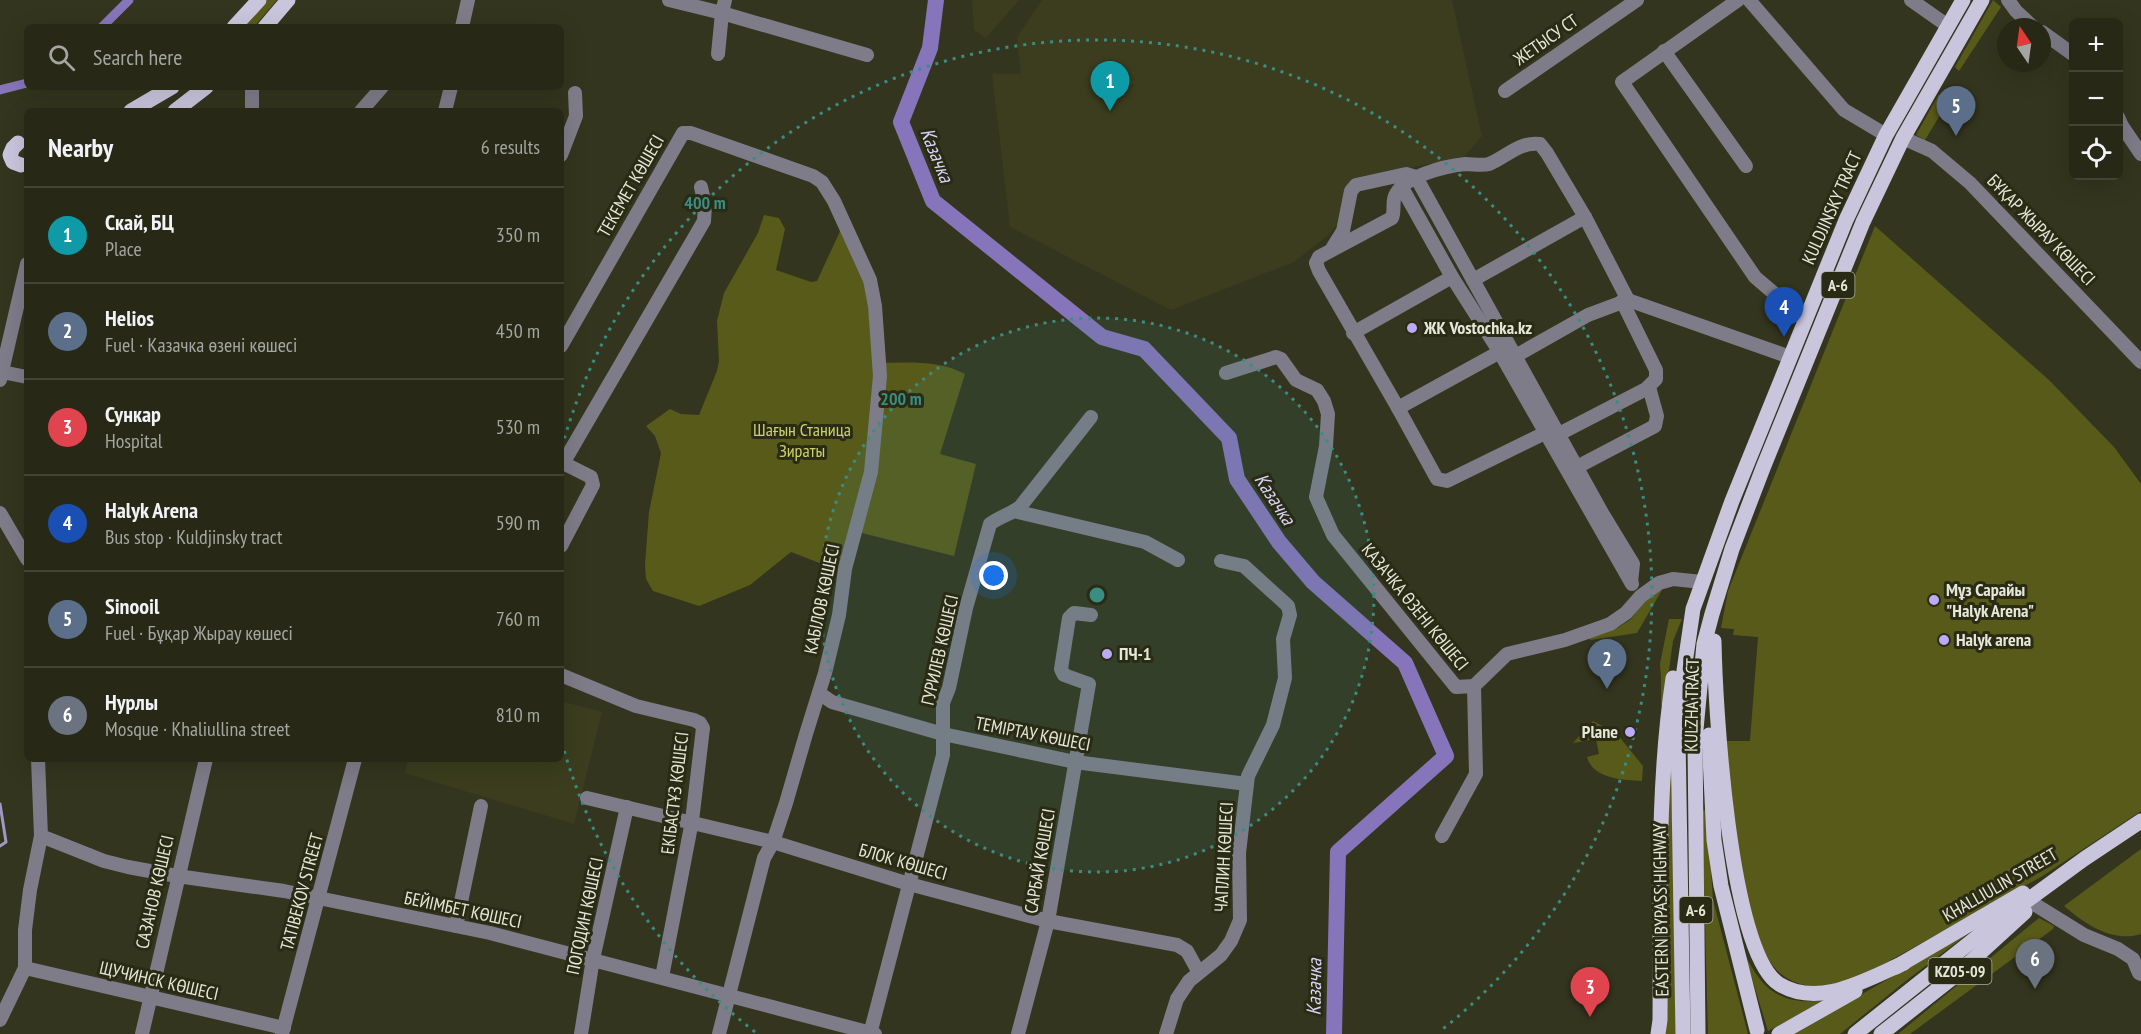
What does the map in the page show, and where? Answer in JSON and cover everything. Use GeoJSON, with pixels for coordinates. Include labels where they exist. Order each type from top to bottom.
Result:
{"type":"FeatureCollection","features":[{"type":"Feature","properties":{"kind":"main road"},"geometry":{"type":"LineString","coordinates":[[237,24],[259,0]]}},
{"type":"Feature","properties":{"kind":"main road"},"geometry":{"type":"LineString","coordinates":[[268,24],[288,0]]}},
{"type":"Feature","properties":{"kind":"main road","name":"KULDJINSKY TRACT"},"geometry":{"type":"LineString","coordinates":[[1693,609],[1804,320],[1846,220],[1886,135],[1963,0]]}},
{"type":"Feature","properties":{"kind":"main road","name":"KULDJINSKY TRACT"},"geometry":{"type":"LineString","coordinates":[[1722,583],[1732,549],[1763,468],[1863,222],[1903,138],[1982,0]]}},
{"type":"Feature","properties":{"kind":"main road"},"geometry":{"type":"LineString","coordinates":[[135,108],[167,90]]}},
{"type":"Feature","properties":{"kind":"main road"},"geometry":{"type":"LineString","coordinates":[[179,108],[202,90]]}},
{"type":"Feature","properties":{"kind":"main road"},"geometry":{"type":"LineString","coordinates":[[0,147],[22,142]]}},
{"type":"Feature","properties":{"kind":"main road"},"geometry":{"type":"LineString","coordinates":[[22,142],[13,148],[10,155],[13,162],[24,164]]}},
{"type":"Feature","properties":{"kind":"main road"},"geometry":{"type":"LineString","coordinates":[[0,170],[24,164]]}},
{"type":"Feature","properties":{"kind":"main road","name":"KULZHA TRACT"},"geometry":{"type":"LineString","coordinates":[[1722,583],[1708,708],[1714,840],[1721,886],[1757,1030]]}},
{"type":"Feature","properties":{"kind":"main road","name":"KULZHA TRACT"},"geometry":{"type":"LineString","coordinates":[[1687,786],[1695,740],[1704,644],[1722,583]]}},
{"type":"Feature","properties":{"kind":"main road"},"geometry":{"type":"LineString","coordinates":[[1658,1034],[1661,820],[1665,737],[1675,665],[1693,609]]}},
{"type":"Feature","properties":{"kind":"main road","name":"A-6"},"geometry":{"type":"LineString","coordinates":[[1687,786],[1678,737],[1682,684],[1693,609]]}},
{"type":"Feature","properties":{"kind":"main road"},"geometry":{"type":"LineString","coordinates":[[1714,641],[1718,741],[1731,841],[1746,922],[1760,964],[1778,984],[1799,992],[1817,993],[1835,992],[1904,963]]}},
{"type":"Feature","properties":{"kind":"main road","name":"EASTERN BYPASS HIGHWAY"},"geometry":{"type":"LineString","coordinates":[[1683,1034],[1687,786]]}},
{"type":"Feature","properties":{"kind":"main road","name":"EASTERN BYPASS HIGHWAY"},"geometry":{"type":"LineString","coordinates":[[1687,786],[1698,1034]]}},
{"type":"Feature","properties":{"kind":"main road","name":"KZ05-09"},"geometry":{"type":"LineString","coordinates":[[1881,1034],[1956,974],[2084,859],[2141,821]]}},
{"type":"Feature","properties":{"kind":"main road","name":"KHALLIULIN STREET"},"geometry":{"type":"LineString","coordinates":[[1779,1034],[2084,859]]}},
{"type":"Feature","properties":{"kind":"main road","name":"KHALLIULIN STREET"},"geometry":{"type":"LineString","coordinates":[[1855,1034],[1977,937],[2084,859]]}},
{"type":"Feature","properties":{"kind":"street"},"geometry":{"type":"LineString","coordinates":[[463,24],[468,0]]}},
{"type":"Feature","properties":{"kind":"street"},"geometry":{"type":"LineString","coordinates":[[669,0],[724,6],[867,56]]}},
{"type":"Feature","properties":{"kind":"street","name":"ЖЕТЫСУ СТ"},"geometry":{"type":"LineString","coordinates":[[1505,91],[1637,0]]}},
{"type":"Feature","properties":{"kind":"street"},"geometry":{"type":"LineString","coordinates":[[1738,0],[1622,82],[1755,277],[1804,320]]}},
{"type":"Feature","properties":{"kind":"street"},"geometry":{"type":"LineString","coordinates":[[1749,0],[1844,110],[1886,135]]}},
{"type":"Feature","properties":{"kind":"street"},"geometry":{"type":"LineString","coordinates":[[1911,0],[1947,26]]}},
{"type":"Feature","properties":{"kind":"street"},"geometry":{"type":"LineString","coordinates":[[2008,0],[2023,18]]}},
{"type":"Feature","properties":{"kind":"street"},"geometry":{"type":"LineString","coordinates":[[718,54],[724,6]]}},
{"type":"Feature","properties":{"kind":"street"},"geometry":{"type":"LineString","coordinates":[[2051,39],[2069,52]]}},
{"type":"Feature","properties":{"kind":"street"},"geometry":{"type":"LineString","coordinates":[[1664,51],[1746,166]]}},
{"type":"Feature","properties":{"kind":"street"},"geometry":{"type":"LineString","coordinates":[[252,90],[252,108]]}},
{"type":"Feature","properties":{"kind":"street"},"geometry":{"type":"LineString","coordinates":[[364,108],[379,90]]}},
{"type":"Feature","properties":{"kind":"street"},"geometry":{"type":"LineString","coordinates":[[446,108],[451,90]]}},
{"type":"Feature","properties":{"kind":"street"},"geometry":{"type":"LineString","coordinates":[[564,147],[576,116],[575,93]]}},
{"type":"Feature","properties":{"kind":"street"},"geometry":{"type":"LineString","coordinates":[[2122,126],[2141,154]]}},
{"type":"Feature","properties":{"kind":"street","name":"ТЕКЕМЕТ КӨШЕСІ"},"geometry":{"type":"LineString","coordinates":[[564,341],[683,133],[691,133],[813,176]]}},
{"type":"Feature","properties":{"kind":"street","name":"БҰҚАР ЖЫРАУ КӨШЕСІ"},"geometry":{"type":"LineString","coordinates":[[1903,138],[1932,151],[1970,183],[2141,362]]}},
{"type":"Feature","properties":{"kind":"street"},"geometry":{"type":"LineString","coordinates":[[1533,143],[1540,144],[1585,217],[1656,370],[1656,379],[1649,387],[1552,433],[1443,482],[1437,479],[1353,333],[1316,263],[1319,257],[1330,250],[1392,218],[1394,197],[1401,186],[1416,177],[1465,164],[1487,165],[1514,149],[1533,143]]}},
{"type":"Feature","properties":{"kind":"street"},"geometry":{"type":"LineString","coordinates":[[1330,250],[1343,231],[1351,191],[1356,185],[1406,174],[1416,177],[1473,280],[1508,354],[1631,582],[1641,596]]}},
{"type":"Feature","properties":{"kind":"street","name":"КАБІЛОВ КӨШЕСІ"},"geometry":{"type":"LineString","coordinates":[[719,1034],[764,858],[774,842],[819,693],[839,615],[845,569],[871,472],[880,376],[870,280],[834,201],[822,182],[813,176]]}},
{"type":"Feature","properties":{"kind":"street"},"geometry":{"type":"LineString","coordinates":[[1401,186],[1452,277],[1508,354]]}},
{"type":"Feature","properties":{"kind":"street"},"geometry":{"type":"LineString","coordinates":[[564,540],[593,485],[591,477],[567,465],[565,460],[704,221],[705,206],[701,187]]}},
{"type":"Feature","properties":{"kind":"street"},"geometry":{"type":"LineString","coordinates":[[1473,280],[1585,217]]}},
{"type":"Feature","properties":{"kind":"street"},"geometry":{"type":"LineString","coordinates":[[24,277],[1,376],[24,377]]}},
{"type":"Feature","properties":{"kind":"street"},"geometry":{"type":"LineString","coordinates":[[1353,333],[1452,277]]}},
{"type":"Feature","properties":{"kind":"street"},"geometry":{"type":"LineString","coordinates":[[1398,408],[1588,315],[1625,301],[1790,357]]}},
{"type":"Feature","properties":{"kind":"street","name":"КАЗАЧКА ӨЗЕНІ КӨШЕСІ"},"geometry":{"type":"LineString","coordinates":[[1226,373],[1276,357],[1281,359],[1296,380],[1317,390],[1328,414],[1326,446],[1316,497],[1333,535],[1456,687],[1474,686],[1507,654],[1565,640],[1610,624],[1626,613],[1641,596],[1659,583],[1673,579],[1702,582]]}},
{"type":"Feature","properties":{"kind":"street"},"geometry":{"type":"LineString","coordinates":[[1577,467],[1655,426],[1657,416],[1649,387]]}},
{"type":"Feature","properties":{"kind":"street","name":"ГУРИЛЕВ КӨШЕСІ"},"geometry":{"type":"LineString","coordinates":[[872,1034],[943,755],[943,703],[949,688],[966,608],[990,524],[1000,516],[1014,511],[1091,417]]}},
{"type":"Feature","properties":{"kind":"street"},"geometry":{"type":"LineString","coordinates":[[1552,433],[1577,467],[1633,564],[1634,573],[1631,582]]}},
{"type":"Feature","properties":{"kind":"street"},"geometry":{"type":"LineString","coordinates":[[1014,511],[1145,542],[1178,560]]}},
{"type":"Feature","properties":{"kind":"street"},"geometry":{"type":"LineString","coordinates":[[0,513],[24,554]]}},
{"type":"Feature","properties":{"kind":"street","name":"ЧАПЛИН КӨШЕСІ"},"geometry":{"type":"LineString","coordinates":[[1166,1034],[1177,999],[1198,971],[1221,955],[1231,941],[1240,920],[1239,853],[1248,776],[1274,725],[1285,678],[1283,639],[1290,610],[1288,606],[1244,566],[1221,561]]}},
{"type":"Feature","properties":{"kind":"street","name":"САРБАЙ КӨШЕСІ"},"geometry":{"type":"LineString","coordinates":[[1017,1034],[1048,921],[1089,684],[1064,675],[1061,669],[1069,618],[1074,613],[1091,615]]}},
{"type":"Feature","properties":{"kind":"street","name":"ЕКІБАСТҰЗ КӨШЕСІ"},"geometry":{"type":"LineString","coordinates":[[564,676],[636,706],[700,723],[703,728],[692,821],[662,977]]}},
{"type":"Feature","properties":{"kind":"street"},"geometry":{"type":"LineString","coordinates":[[1442,836],[1476,774],[1474,686]]}},
{"type":"Feature","properties":{"kind":"street","name":"ТЕМІРТАУ КӨШЕСІ"},"geometry":{"type":"LineString","coordinates":[[819,693],[832,702],[943,734],[1075,762],[1247,784]]}},
{"type":"Feature","properties":{"kind":"street"},"geometry":{"type":"LineString","coordinates":[[0,1020],[25,968],[25,930],[41,836],[38,762]]}},
{"type":"Feature","properties":{"kind":"street","name":"САЗАНОВ КӨШЕСІ"},"geometry":{"type":"LineString","coordinates":[[142,1034],[205,762]]}},
{"type":"Feature","properties":{"kind":"street","name":"TATIBEKOV STREET"},"geometry":{"type":"LineString","coordinates":[[283,1031],[354,762]]}},
{"type":"Feature","properties":{"kind":"street","name":"БЛОК КӨШЕСІ"},"geometry":{"type":"LineString","coordinates":[[587,798],[774,842],[909,884],[1048,921],[1177,945],[1187,951],[1198,971]]}},
{"type":"Feature","properties":{"kind":"street"},"geometry":{"type":"LineString","coordinates":[[456,926],[481,806]]}},
{"type":"Feature","properties":{"kind":"street","name":"ПОГОДИН КӨШЕСІ"},"geometry":{"type":"LineString","coordinates":[[581,1034],[593,959],[627,807]]}},
{"type":"Feature","properties":{"kind":"street","name":"БЕЙІМБЕТ КӨШЕСІ"},"geometry":{"type":"LineString","coordinates":[[41,836],[104,861],[177,876],[284,891],[456,926],[593,959],[872,1034]]}},
{"type":"Feature","properties":{"kind":"street"},"geometry":{"type":"LineString","coordinates":[[2034,904],[2084,935],[2118,949],[2133,959],[2141,974]]}},
{"type":"Feature","properties":{"kind":"street","name":"ЩУЧИНСК КӨШЕСІ"},"geometry":{"type":"LineString","coordinates":[[25,968],[150,996],[283,1031]]}},
{"type":"Feature","properties":{"kind":"shaded area"},"geometry":{"type":"Polygon","coordinates":[[[972,0],[1019,0],[986,38],[974,30],[972,0]]]}},
{"type":"Feature","properties":{"kind":"shaded area"},"geometry":{"type":"Polygon","coordinates":[[[1042,0],[1452,0],[1482,136],[1465,156],[1364,178],[1340,222],[1326,237],[1294,262],[1171,310],[1010,227],[992,74],[1021,74],[1017,37],[1042,0]]]}},
{"type":"Feature","properties":{"kind":"shaded area"},"geometry":{"type":"Polygon","coordinates":[[[564,702],[602,712],[574,824],[405,773],[407,762],[564,762],[564,702]]]}},
{"type":"Feature","properties":{"kind":"green space"},"geometry":{"type":"Polygon","coordinates":[[[267,0],[277,0],[257,24],[246,24],[267,0]]]}},
{"type":"Feature","properties":{"kind":"green space"},"geometry":{"type":"Polygon","coordinates":[[[1993,0],[2001,7],[1959,71],[1955,67],[1993,0]]]}},
{"type":"Feature","properties":{"kind":"green space"},"geometry":{"type":"Polygon","coordinates":[[[1939,94],[1945,107],[1925,140],[1916,135],[1939,94]]]}},
{"type":"Feature","properties":{"kind":"green space","name":"Шағын Станица Зираты"},"geometry":{"type":"Polygon","coordinates":[[[764,215],[779,218],[785,229],[776,270],[811,282],[817,281],[842,227],[867,290],[873,363],[932,364],[965,374],[940,454],[976,464],[954,556],[858,532],[838,570],[791,552],[750,585],[699,606],[653,591],[646,579],[649,512],[661,453],[655,436],[646,426],[670,409],[681,414],[699,415],[717,371],[719,361],[717,321],[724,293],[758,233],[764,215]]]}},
{"type":"Feature","properties":{"kind":"green space","name":"Мұз Сарайы \"Halyk Arena\""},"geometry":{"type":"Polygon","coordinates":[[[1875,226],[2049,380],[2114,447],[2141,484],[2141,811],[2041,877],[1862,976],[1831,985],[1809,986],[1780,973],[1766,955],[1755,930],[1746,899],[1723,741],[1750,741],[1758,637],[1733,635],[1734,629],[1721,628],[1728,591],[1875,226]]]}},
{"type":"Feature","properties":{"kind":"green space"},"geometry":{"type":"Polygon","coordinates":[[[1662,590],[1637,633],[1590,640],[1589,638],[1619,627],[1631,619],[1653,591],[1662,590]]]}},
{"type":"Feature","properties":{"kind":"green space"},"geometry":{"type":"Polygon","coordinates":[[[1669,619],[1682,619],[1673,641],[1664,706],[1661,705],[1660,664],[1669,619]]]}},
{"type":"Feature","properties":{"kind":"green space"},"geometry":{"type":"Polygon","coordinates":[[[1593,721],[1617,734],[1643,766],[1642,781],[1610,777],[1595,770],[1590,764],[1587,757],[1599,754],[1596,739],[1573,743],[1593,721]]]}},
{"type":"Feature","properties":{"kind":"green space"},"geometry":{"type":"Polygon","coordinates":[[[1668,748],[1674,750],[1671,786],[1679,1034],[1665,1034],[1668,748]]]}},
{"type":"Feature","properties":{"kind":"green space"},"geometry":{"type":"Polygon","coordinates":[[[1702,810],[1707,811],[1713,900],[1748,1034],[1708,1034],[1702,810]]]}},
{"type":"Feature","properties":{"kind":"green space"},"geometry":{"type":"Polygon","coordinates":[[[2141,849],[2141,934],[2120,936],[2109,934],[2090,925],[2064,906],[2141,849]]]}},
{"type":"Feature","properties":{"kind":"green space"},"geometry":{"type":"Polygon","coordinates":[[[2039,918],[2054,926],[2053,929],[1910,1034],[1898,1034],[2039,918]]]}},
{"type":"Feature","properties":{"kind":"green space"},"geometry":{"type":"Polygon","coordinates":[[[1973,930],[1840,1034],[1793,1034],[1973,930]]]}},
{"type":"Feature","properties":{"kind":"green space"},"geometry":{"type":"Polygon","coordinates":[[[1744,952],[1758,977],[1776,993],[1798,1001],[1827,1000],[1768,1031],[1744,952]]]}},
{"type":"Feature","properties":{"kind":"waterway"},"geometry":{"type":"LineString","coordinates":[[105,24],[129,0]]}},
{"type":"Feature","properties":{"kind":"waterway","name":"Казачка"},"geometry":{"type":"LineString","coordinates":[[936,0],[930,48],[901,122],[933,201],[1102,337],[1144,349],[1229,438],[1237,479],[1279,542],[1313,582],[1405,663],[1446,756],[1338,852],[1334,1034]]}},
{"type":"Feature","properties":{"kind":"waterway"},"geometry":{"type":"LineString","coordinates":[[0,90],[24,84]]}},
{"type":"Feature","properties":{"kind":"waterway"},"geometry":{"type":"LineString","coordinates":[[0,804],[6,842],[0,846]]}},
{"type":"Feature","properties":{"kind":"place","name":"Скай, БЦ"},"geometry":{"type":"Point","coordinates":[1110,111]}},
{"type":"Feature","properties":{"kind":"place","name":"Sinooil"},"geometry":{"type":"Point","coordinates":[1956,136]}},
{"type":"Feature","properties":{"kind":"place","name":"ЖК Vostochka.kz"},"geometry":{"type":"Point","coordinates":[1412,328]}},
{"type":"Feature","properties":{"kind":"place","name":"Halyk Arena"},"geometry":{"type":"Point","coordinates":[1784,337]}},
{"type":"Feature","properties":{"kind":"place","name":"Мұз Сарайы \"Halyk Arena\""},"geometry":{"type":"Point","coordinates":[1934,600]}},
{"type":"Feature","properties":{"kind":"place","name":"Halyk arena"},"geometry":{"type":"Point","coordinates":[1944,640]}},
{"type":"Feature","properties":{"kind":"place","name":"ПЧ-1"},"geometry":{"type":"Point","coordinates":[1107,654]}},
{"type":"Feature","properties":{"kind":"place","name":"Helios"},"geometry":{"type":"Point","coordinates":[1607,689]}},
{"type":"Feature","properties":{"kind":"place","name":"Plane"},"geometry":{"type":"Point","coordinates":[1630,732]}},
{"type":"Feature","properties":{"kind":"place","name":"Нурлы"},"geometry":{"type":"Point","coordinates":[2035,989]}},
{"type":"Feature","properties":{"kind":"place","name":"Сункар"},"geometry":{"type":"Point","coordinates":[1590,1017]}}]}
